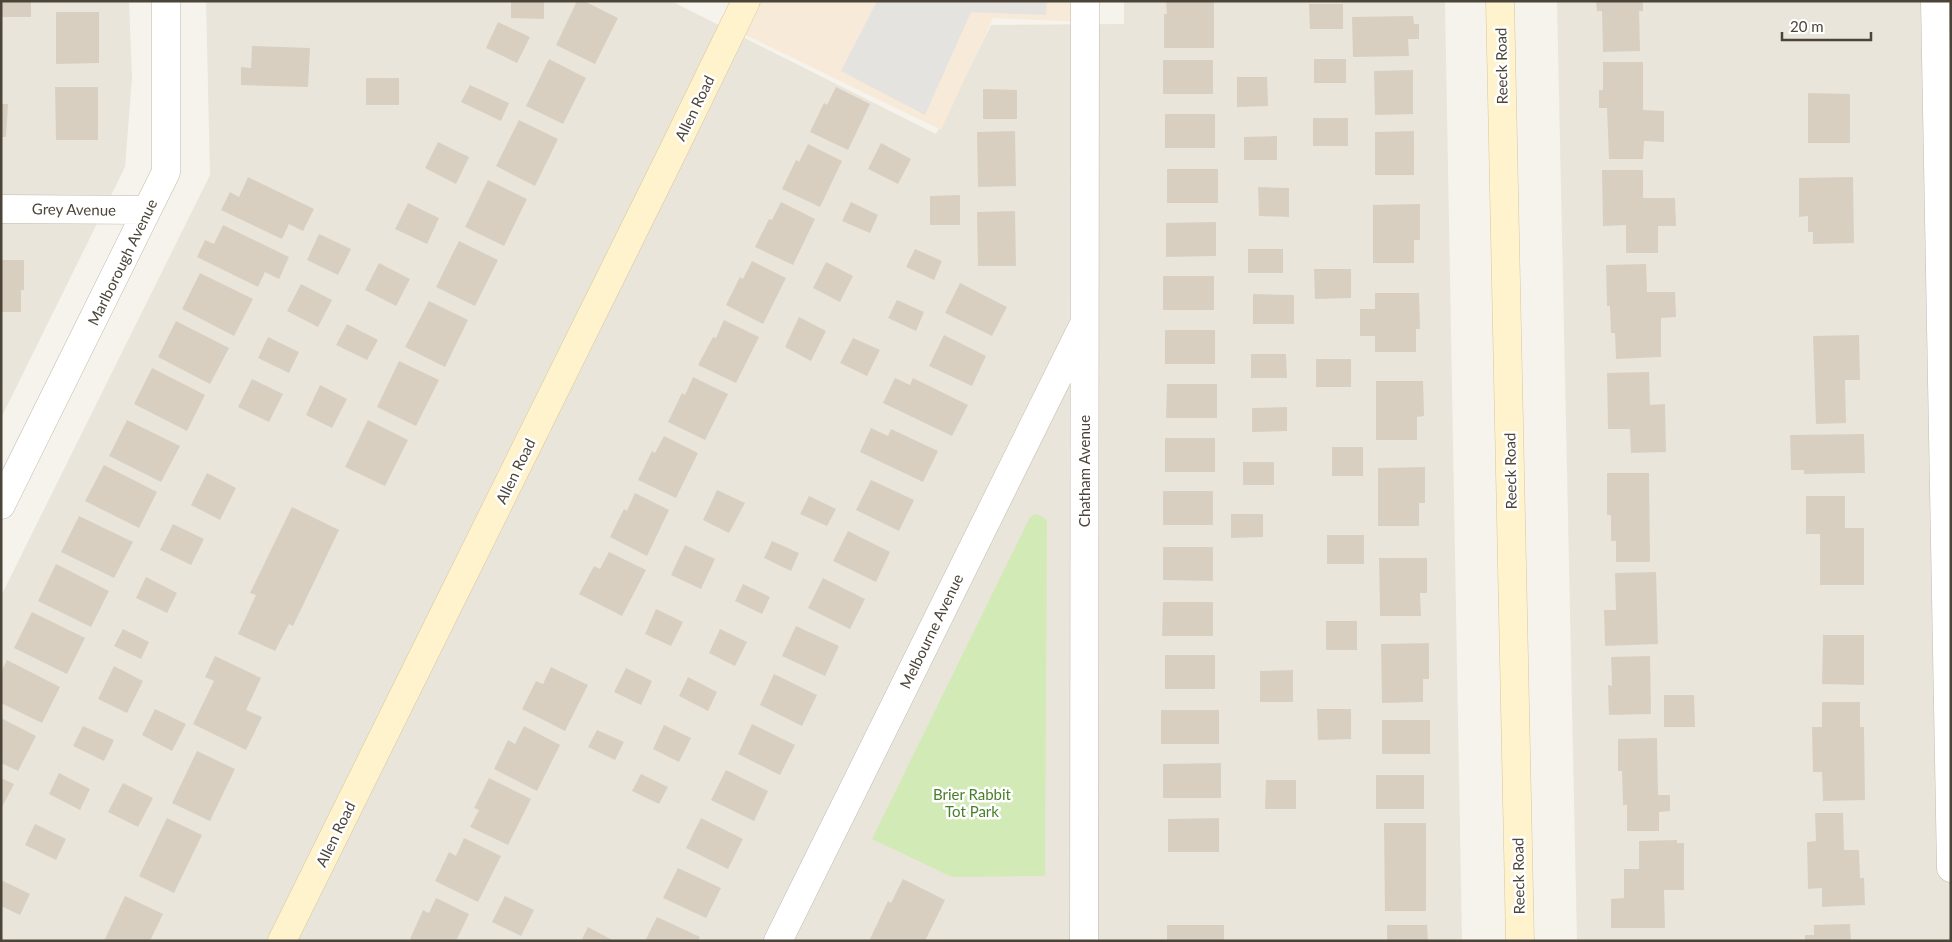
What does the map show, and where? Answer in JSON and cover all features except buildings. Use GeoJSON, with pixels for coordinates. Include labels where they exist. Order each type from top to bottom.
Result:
{"type":"FeatureCollection","features":[{"type":"Feature","properties":{"kind":"main road","name":"Allen Road"},"geometry":{"type":"LineString","coordinates":[[282,941],[652,196],[746,1]]}},
{"type":"Feature","properties":{"kind":"main road","name":"Reeck Road"},"geometry":{"type":"LineString","coordinates":[[1500,1],[1520,941]]}},
{"type":"Feature","properties":{"kind":"street","name":"Marlborough Avenue"},"geometry":{"type":"LineString","coordinates":[[1,505],[166,172],[166,1]]}},
{"type":"Feature","properties":{"kind":"street","name":"Chatham Avenue"},"geometry":{"type":"LineString","coordinates":[[1084,941],[1085,1]]}},
{"type":"Feature","properties":{"kind":"street"},"geometry":{"type":"LineString","coordinates":[[1935,1],[1951,868]]}},
{"type":"Feature","properties":{"kind":"street","name":"Grey Avenue"},"geometry":{"type":"LineString","coordinates":[[1,209],[147,210]]}},
{"type":"Feature","properties":{"kind":"street","name":"Melbourne Avenue"},"geometry":{"type":"LineString","coordinates":[[778,941],[1085,322]]}},
{"type":"Feature","properties":{"kind":"shaded area"},"geometry":{"type":"Polygon","coordinates":[[[1,1],[129,1],[132,78],[125,167],[1,418],[1,1]]]}},
{"type":"Feature","properties":{"kind":"shaded area"},"geometry":{"type":"Polygon","coordinates":[[[206,1],[671,1],[936,134],[991,25],[1124,24],[1124,1],[1445,1],[1462,941],[1,941],[1,596],[210,175],[206,1]]]}},
{"type":"Feature","properties":{"kind":"shaded area"},"geometry":{"type":"Polygon","coordinates":[[[746,1],[1085,1],[1085,22],[993,18],[941,130],[733,29],[746,1]]]}},
{"type":"Feature","properties":{"kind":"shaded area"},"geometry":{"type":"Polygon","coordinates":[[[877,1],[1047,1],[1046,15],[971,12],[925,115],[841,71],[877,1]]]}},
{"type":"Feature","properties":{"kind":"shaded area"},"geometry":{"type":"Polygon","coordinates":[[[1557,1],[1951,1],[1951,941],[1577,941],[1557,1]]]}},
{"type":"Feature","properties":{"kind":"green space","name":"Brier Rabbit Tot Park"},"geometry":{"type":"Polygon","coordinates":[[[1035,514],[1042,516],[1047,521],[1045,876],[952,877],[872,839],[1030,517],[1035,514]]]}}]}
